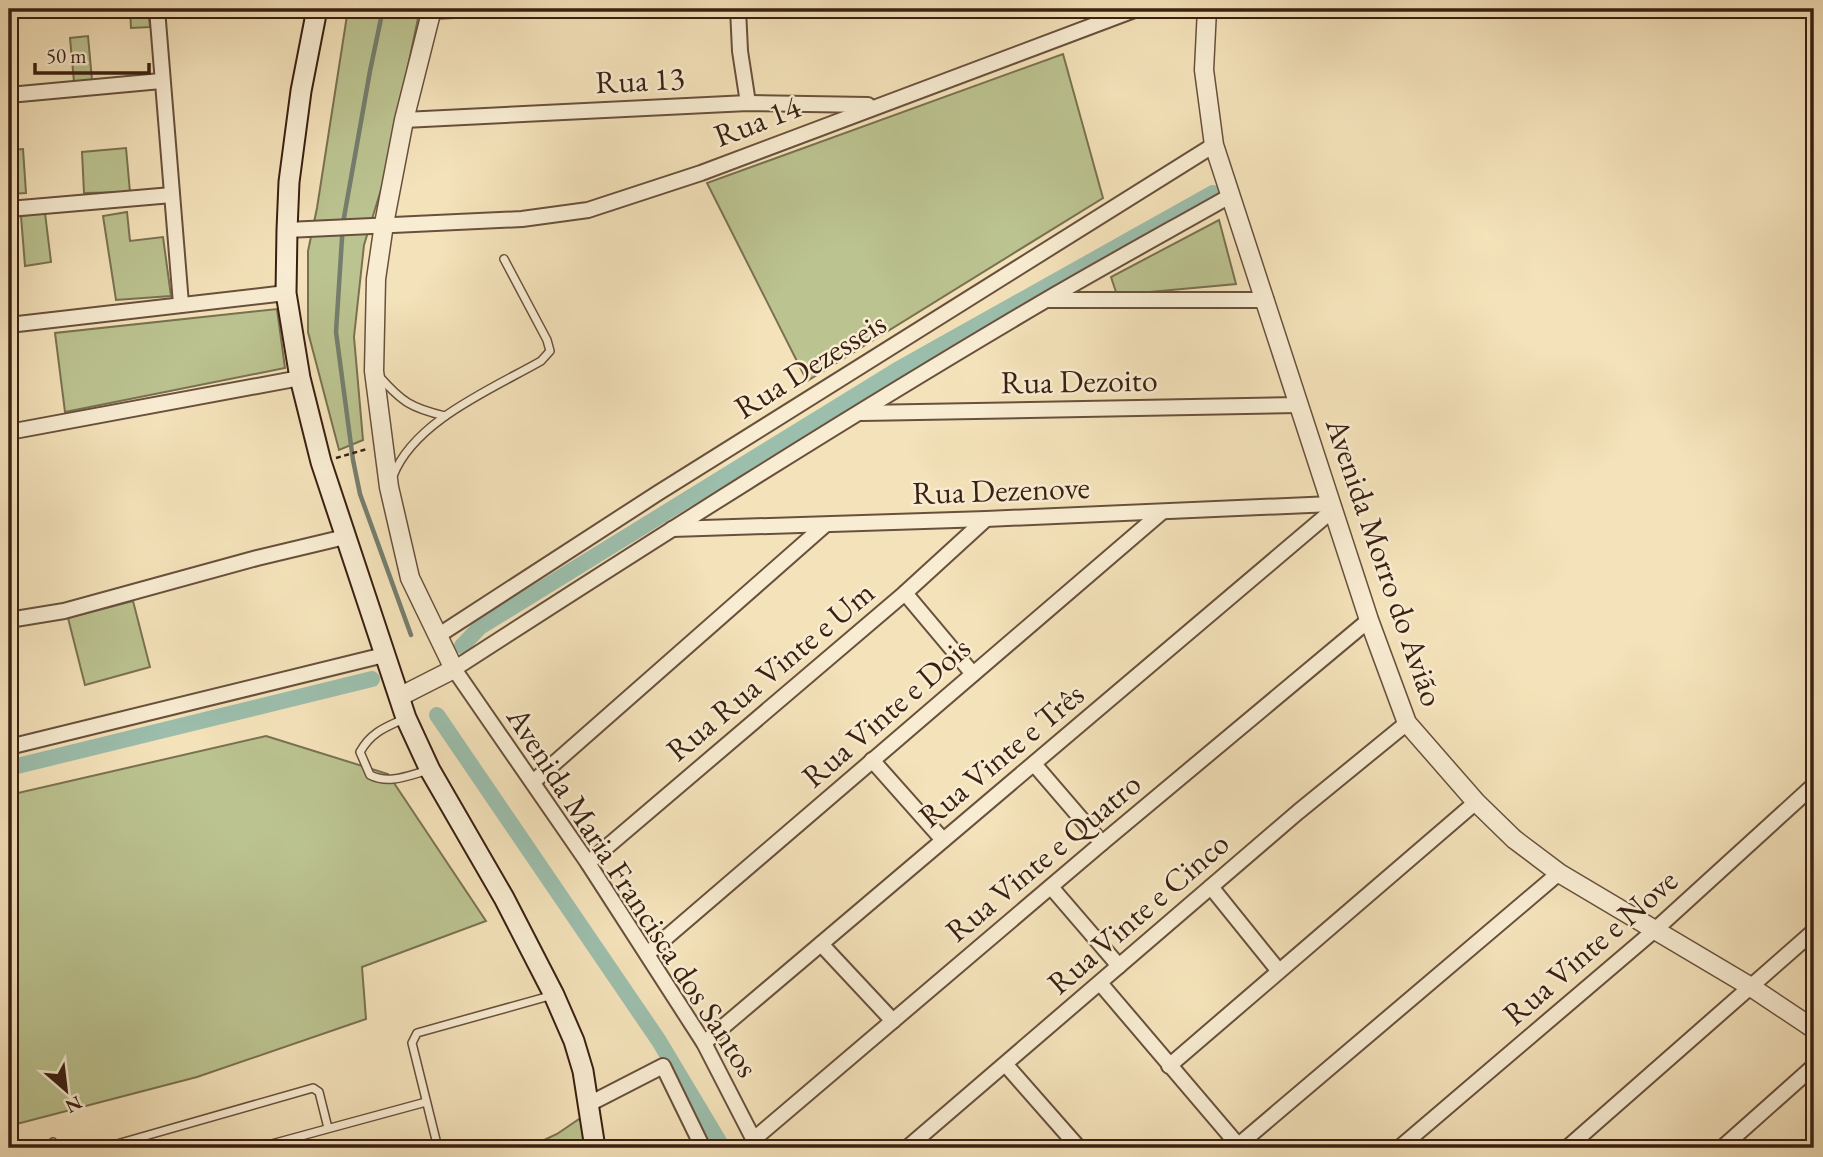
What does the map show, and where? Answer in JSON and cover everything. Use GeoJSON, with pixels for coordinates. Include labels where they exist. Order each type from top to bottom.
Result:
{"type":"FeatureCollection","features":[{"type":"Feature","properties":{"kind":"main road"},"geometry":{"type":"LineString","coordinates":[[317,9],[300,91],[289,182],[286,293],[300,378],[321,463],[406,718],[430,770],[504,898],[554,995],[574,1041],[589,1104],[595,1148]]}},
{"type":"Feature","properties":{"kind":"street"},"geometry":{"type":"LineString","coordinates":[[157,9],[181,304]]}},
{"type":"Feature","properties":{"kind":"street"},"geometry":{"type":"LineString","coordinates":[[454,669],[410,578],[389,487],[374,371],[376,279],[404,120],[432,10],[477,9]]}},
{"type":"Feature","properties":{"kind":"street"},"geometry":{"type":"LineString","coordinates":[[738,9],[740,51],[748,103]]}},
{"type":"Feature","properties":{"kind":"street","name":"Rua 14"},"geometry":{"type":"LineString","coordinates":[[287,230],[522,219],[588,210],[701,173],[1138,9]]}},
{"type":"Feature","properties":{"kind":"street","name":"Avenida Morro do Avião"},"geometry":{"type":"LineString","coordinates":[[1207,9],[1205,70],[1213,145],[1369,620],[1407,723],[1476,802],[1514,839],[1559,873],[1751,987],[1814,1029]]}},
{"type":"Feature","properties":{"kind":"street"},"geometry":{"type":"LineString","coordinates":[[9,95],[161,82]]}},
{"type":"Feature","properties":{"kind":"street","name":"Rua 13"},"geometry":{"type":"LineString","coordinates":[[404,120],[748,103],[878,105]]}},
{"type":"Feature","properties":{"kind":"street","name":"Rua Dezesseis"},"geometry":{"type":"LineString","coordinates":[[439,635],[658,493],[1213,145]]}},
{"type":"Feature","properties":{"kind":"street"},"geometry":{"type":"LineString","coordinates":[[9,209],[172,195]]}},
{"type":"Feature","properties":{"kind":"street"},"geometry":{"type":"LineString","coordinates":[[399,697],[454,669],[671,529],[1046,300],[1230,197]]}},
{"type":"Feature","properties":{"kind":"street"},"geometry":{"type":"LineString","coordinates":[[9,325],[286,293]]}},
{"type":"Feature","properties":{"kind":"street"},"geometry":{"type":"LineString","coordinates":[[1046,300],[1266,300]]}},
{"type":"Feature","properties":{"kind":"street"},"geometry":{"type":"LineString","coordinates":[[9,432],[300,378]]}},
{"type":"Feature","properties":{"kind":"street","name":"Rua Dezoito"},"geometry":{"type":"LineString","coordinates":[[861,413],[1298,405]]}},
{"type":"Feature","properties":{"kind":"street","name":"Rua Dezenove"},"geometry":{"type":"LineString","coordinates":[[671,529],[1333,507]]}},
{"type":"Feature","properties":{"kind":"street","name":"Rua Vinte e Três"},"geometry":{"type":"LineString","coordinates":[[704,1042],[1333,507]]}},
{"type":"Feature","properties":{"kind":"street","name":"Rua Vinte e Dois"},"geometry":{"type":"LineString","coordinates":[[646,954],[1162,512]]}},
{"type":"Feature","properties":{"kind":"street","name":"Rua Rua Vinte e Um"},"geometry":{"type":"LineString","coordinates":[[588,863],[905,593],[986,519]]}},
{"type":"Feature","properties":{"kind":"street"},"geometry":{"type":"LineString","coordinates":[[533,782],[825,525]]}},
{"type":"Feature","properties":{"kind":"street"},"geometry":{"type":"LineString","coordinates":[[9,620],[64,611],[257,558],[345,537]]}},
{"type":"Feature","properties":{"kind":"street"},"geometry":{"type":"LineString","coordinates":[[905,593],[973,674]]}},
{"type":"Feature","properties":{"kind":"street","name":"Rua Vinte e Quatro"},"geometry":{"type":"LineString","coordinates":[[756,1143],[893,1021],[1369,620]]}},
{"type":"Feature","properties":{"kind":"street"},"geometry":{"type":"LineString","coordinates":[[9,747],[384,655]]}},
{"type":"Feature","properties":{"kind":"street","name":"Avenida Maria Francisca dos Santos"},"geometry":{"type":"LineString","coordinates":[[454,669],[588,863],[704,1042],[756,1143]]}},
{"type":"Feature","properties":{"kind":"street","name":"Rua Vinte e Cinco"},"geometry":{"type":"LineString","coordinates":[[907,1148],[1407,723]]}},
{"type":"Feature","properties":{"kind":"street"},"geometry":{"type":"LineString","coordinates":[[872,760],[943,840]]}},
{"type":"Feature","properties":{"kind":"street"},"geometry":{"type":"LineString","coordinates":[[1034,764],[1102,843]]}},
{"type":"Feature","properties":{"kind":"street","name":"Rua Vinte e Nove"},"geometry":{"type":"LineString","coordinates":[[1399,1148],[1656,929],[1814,785]]}},
{"type":"Feature","properties":{"kind":"street"},"geometry":{"type":"LineString","coordinates":[[1169,1066],[1476,802]]}},
{"type":"Feature","properties":{"kind":"street"},"geometry":{"type":"LineString","coordinates":[[1100,983],[1236,1147],[1559,873]]}},
{"type":"Feature","properties":{"kind":"street"},"geometry":{"type":"LineString","coordinates":[[1051,887],[1119,966]]}},
{"type":"Feature","properties":{"kind":"street"},"geometry":{"type":"LineString","coordinates":[[1211,887],[1278,970]]}},
{"type":"Feature","properties":{"kind":"street"},"geometry":{"type":"LineString","coordinates":[[1566,1148],[1814,931]]}},
{"type":"Feature","properties":{"kind":"street"},"geometry":{"type":"LineString","coordinates":[[821,944],[893,1021]]}},
{"type":"Feature","properties":{"kind":"street"},"geometry":{"type":"LineString","coordinates":[[1006,1065],[1074,1146]]}},
{"type":"Feature","properties":{"kind":"street"},"geometry":{"type":"LineString","coordinates":[[589,1104],[663,1066],[704,1148]]}},
{"type":"Feature","properties":{"kind":"street"},"geometry":{"type":"LineString","coordinates":[[1722,1148],[1814,1066]]}},
{"type":"Feature","properties":{"kind":"lane"},"geometry":{"type":"LineString","coordinates":[[389,487],[400,458],[419,437],[445,416],[541,360],[550,351],[547,340],[504,259]]}},
{"type":"Feature","properties":{"kind":"lane"},"geometry":{"type":"LineString","coordinates":[[374,371],[396,396],[416,409],[445,416]]}},
{"type":"Feature","properties":{"kind":"lane"},"geometry":{"type":"LineString","coordinates":[[406,718],[367,739],[360,752],[370,775],[391,781],[430,770]]}},
{"type":"Feature","properties":{"kind":"lane"},"geometry":{"type":"LineString","coordinates":[[438,1148],[412,1043],[417,1033],[554,995]]}},
{"type":"Feature","properties":{"kind":"lane"},"geometry":{"type":"LineString","coordinates":[[103,1148],[116,1147],[313,1088],[319,1092],[328,1128]]}},
{"type":"Feature","properties":{"kind":"lane"},"geometry":{"type":"LineString","coordinates":[[257,1148],[426,1102]]}},
{"type":"Feature","properties":{"kind":"path"},"geometry":{"type":"LineString","coordinates":[[340,457],[371,448]]}},
{"type":"Feature","properties":{"kind":"green space"},"geometry":{"type":"Polygon","coordinates":[[[9,9],[16,9],[17,79],[9,79],[9,9]]]}},
{"type":"Feature","properties":{"kind":"green space"},"geometry":{"type":"Polygon","coordinates":[[[130,9],[148,9],[150,27],[131,28],[130,9]]]}},
{"type":"Feature","properties":{"kind":"green space"},"geometry":{"type":"Polygon","coordinates":[[[348,9],[420,9],[384,180],[364,245],[354,337],[363,440],[339,450],[308,332],[308,251],[348,9]]]}},
{"type":"Feature","properties":{"kind":"green space"},"geometry":{"type":"Polygon","coordinates":[[[88,36],[92,80],[74,82],[70,38],[88,36]]]}},
{"type":"Feature","properties":{"kind":"green space"},"geometry":{"type":"Polygon","coordinates":[[[1063,54],[1103,198],[807,381],[707,183],[1063,54]]]}},
{"type":"Feature","properties":{"kind":"green space"},"geometry":{"type":"Polygon","coordinates":[[[126,148],[130,192],[84,193],[82,152],[126,148]]]}},
{"type":"Feature","properties":{"kind":"green space"},"geometry":{"type":"Polygon","coordinates":[[[23,149],[26,193],[9,194],[9,150],[23,149]]]}},
{"type":"Feature","properties":{"kind":"green space"},"geometry":{"type":"Polygon","coordinates":[[[127,212],[130,241],[163,237],[171,296],[116,300],[103,216],[127,212]]]}},
{"type":"Feature","properties":{"kind":"green space"},"geometry":{"type":"Polygon","coordinates":[[[45,213],[51,262],[25,266],[21,216],[45,213]]]}},
{"type":"Feature","properties":{"kind":"green space"},"geometry":{"type":"Polygon","coordinates":[[[1219,220],[1236,284],[1117,295],[1111,277],[1219,220]]]}},
{"type":"Feature","properties":{"kind":"green space"},"geometry":{"type":"Polygon","coordinates":[[[277,309],[285,368],[65,412],[55,333],[277,309]]]}},
{"type":"Feature","properties":{"kind":"green space"},"geometry":{"type":"Polygon","coordinates":[[[133,601],[150,667],[85,685],[68,618],[133,601]]]}},
{"type":"Feature","properties":{"kind":"green space"},"geometry":{"type":"Polygon","coordinates":[[[266,736],[388,774],[486,921],[362,967],[366,1019],[197,1077],[9,1126],[9,795],[266,736]]]}},
{"type":"Feature","properties":{"kind":"green space"},"geometry":{"type":"Polygon","coordinates":[[[582,1117],[586,1148],[527,1148],[557,1134],[582,1117]]]}},
{"type":"Feature","properties":{"kind":"waterway"},"geometry":{"type":"LineString","coordinates":[[383,9],[343,223],[336,332],[360,494],[411,635]]}},
{"type":"Feature","properties":{"kind":"waterway"},"geometry":{"type":"LineString","coordinates":[[462,646],[480,627],[897,370],[1213,193]]}},
{"type":"Feature","properties":{"kind":"waterway"},"geometry":{"type":"LineString","coordinates":[[9,768],[372,679]]}},
{"type":"Feature","properties":{"kind":"waterway"},"geometry":{"type":"LineString","coordinates":[[437,715],[659,1041],[723,1148]]}}]}
